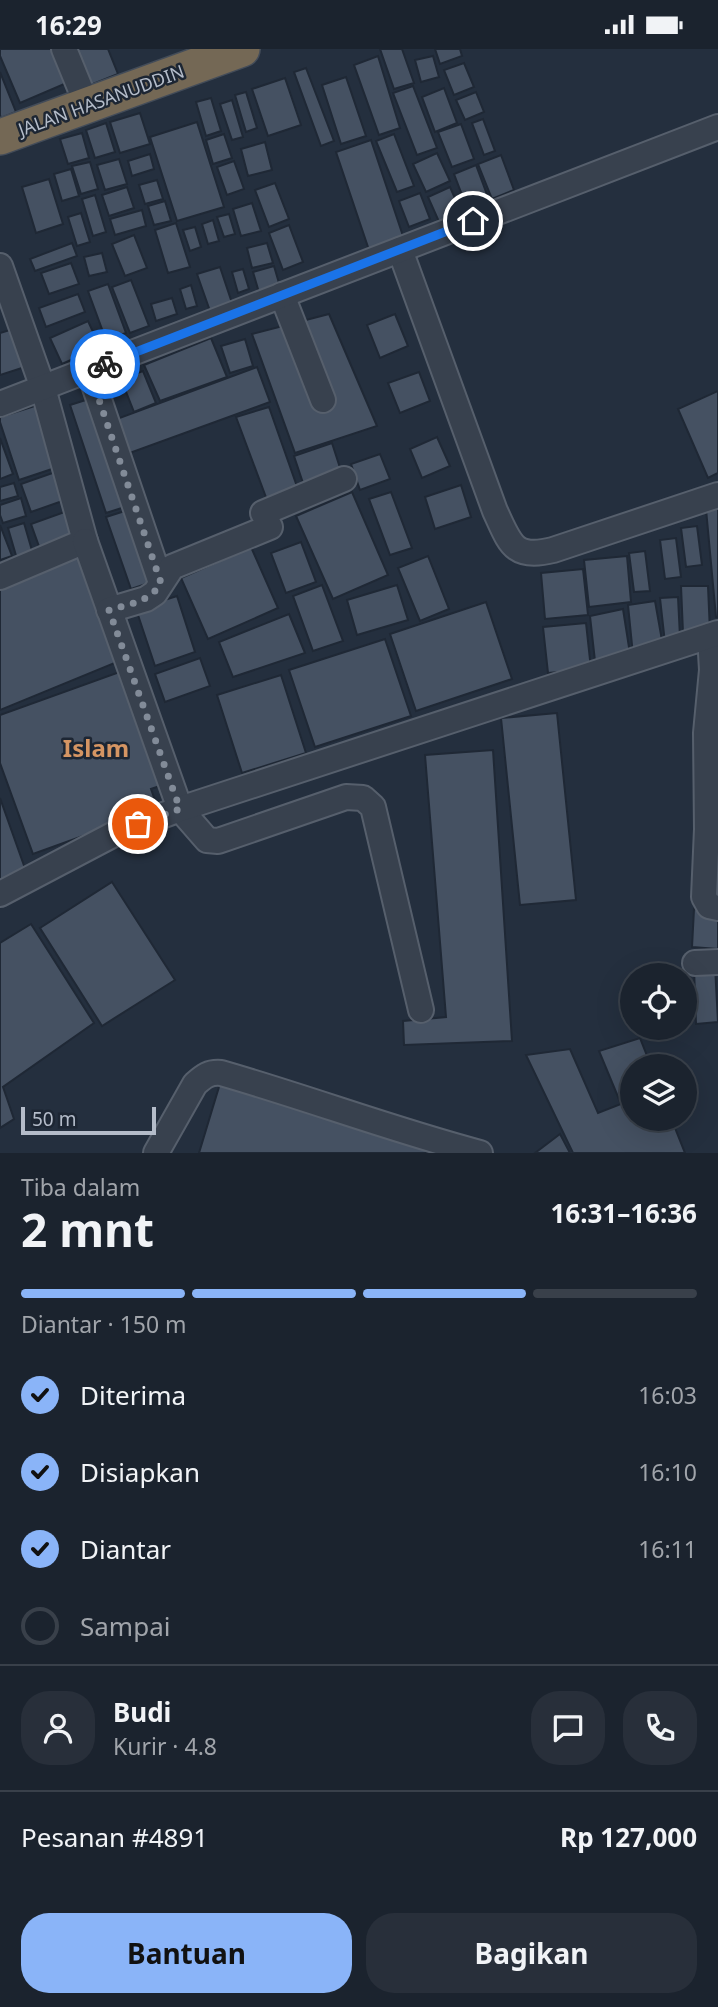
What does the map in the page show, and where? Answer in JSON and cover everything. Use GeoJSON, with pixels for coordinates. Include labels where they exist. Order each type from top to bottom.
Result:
{"type":"FeatureCollection","features":[{"type":"Feature","properties":{"kind":"highway","name":"JALAN HASANUDDIN"},"geometry":{"type":"LineString","coordinates":[[0,137],[242,49]]}},
{"type":"Feature","properties":{"kind":"street"},"geometry":{"type":"LineString","coordinates":[[64,49],[87,105]]}},
{"type":"Feature","properties":{"kind":"street"},"geometry":{"type":"LineString","coordinates":[[0,404],[718,127]]}},
{"type":"Feature","properties":{"kind":"street"},"geometry":{"type":"LineString","coordinates":[[400,250],[495,511],[516,548],[524,553],[537,554],[553,550],[718,495]]}},
{"type":"Feature","properties":{"kind":"street"},"geometry":{"type":"LineString","coordinates":[[0,266],[43,388],[85,541],[180,809],[207,840],[218,841],[346,797],[363,798],[373,807],[421,1010]]}},
{"type":"Feature","properties":{"kind":"street"},"geometry":{"type":"LineString","coordinates":[[282,295],[323,400]]}},
{"type":"Feature","properties":{"kind":"street"},"geometry":{"type":"LineString","coordinates":[[89,370],[161,583]]}},
{"type":"Feature","properties":{"kind":"street"},"geometry":{"type":"LineString","coordinates":[[109,610],[146,599],[156,593],[172,567],[270,527],[263,513],[344,479]]}},
{"type":"Feature","properties":{"kind":"street"},"geometry":{"type":"LineString","coordinates":[[0,577],[85,541]]}},
{"type":"Feature","properties":{"kind":"street"},"geometry":{"type":"LineString","coordinates":[[0,894],[118,832],[180,809],[714,634],[713,817],[704,897],[709,906],[718,908]]}},
{"type":"Feature","properties":{"kind":"street"},"geometry":{"type":"LineString","coordinates":[[156,1153],[195,1084],[211,1072],[290,1093],[430,1140],[480,1153]]}},
{"type":"Feature","properties":{"kind":"building"},"geometry":{"type":"Polygon","coordinates":[[[0,49],[55,49],[69,82],[20,103],[0,56],[0,49]]]}},
{"type":"Feature","properties":{"kind":"building"},"geometry":{"type":"Polygon","coordinates":[[[73,49],[108,49],[118,74],[88,86],[73,49]]]}},
{"type":"Feature","properties":{"kind":"building"},"geometry":{"type":"Polygon","coordinates":[[[380,49],[402,49],[414,83],[394,89],[380,49]]]}},
{"type":"Feature","properties":{"kind":"building"},"geometry":{"type":"Polygon","coordinates":[[[435,49],[460,49],[462,56],[440,64],[435,49]]]}},
{"type":"Feature","properties":{"kind":"building"},"geometry":{"type":"Polygon","coordinates":[[[378,56],[400,128],[379,135],[354,65],[378,56]]]}},
{"type":"Feature","properties":{"kind":"building"},"geometry":{"type":"Polygon","coordinates":[[[433,56],[439,77],[421,82],[415,60],[433,56]]]}},
{"type":"Feature","properties":{"kind":"building"},"geometry":{"type":"Polygon","coordinates":[[[464,63],[474,87],[454,95],[444,70],[464,63]]]}},
{"type":"Feature","properties":{"kind":"building"},"geometry":{"type":"Polygon","coordinates":[[[306,68],[334,141],[321,146],[294,72],[306,68]]]}},
{"type":"Feature","properties":{"kind":"building"},"geometry":{"type":"Polygon","coordinates":[[[0,72],[16,112],[1,118],[0,115],[0,72]]]}},
{"type":"Feature","properties":{"kind":"building"},"geometry":{"type":"Polygon","coordinates":[[[346,77],[366,136],[341,144],[322,85],[346,77]]]}},
{"type":"Feature","properties":{"kind":"building"},"geometry":{"type":"Polygon","coordinates":[[[285,78],[301,125],[268,136],[252,89],[285,78]]]}},
{"type":"Feature","properties":{"kind":"building"},"geometry":{"type":"Polygon","coordinates":[[[413,86],[437,148],[417,155],[393,93],[413,86]]]}},
{"type":"Feature","properties":{"kind":"building"},"geometry":{"type":"Polygon","coordinates":[[[444,88],[457,123],[435,132],[422,97],[444,88]]]}},
{"type":"Feature","properties":{"kind":"building"},"geometry":{"type":"Polygon","coordinates":[[[246,92],[257,128],[246,132],[235,95],[246,92]]]}},
{"type":"Feature","properties":{"kind":"building"},"geometry":{"type":"Polygon","coordinates":[[[476,92],[484,112],[465,120],[456,100],[476,92]]]}},
{"type":"Feature","properties":{"kind":"building"},"geometry":{"type":"Polygon","coordinates":[[[211,98],[221,131],[206,136],[196,102],[211,98]]]}},
{"type":"Feature","properties":{"kind":"building"},"geometry":{"type":"Polygon","coordinates":[[[232,100],[243,137],[232,140],[220,104],[232,100]]]}},
{"type":"Feature","properties":{"kind":"building"},"geometry":{"type":"Polygon","coordinates":[[[140,113],[150,144],[120,153],[110,122],[140,113]]]}},
{"type":"Feature","properties":{"kind":"building"},"geometry":{"type":"Polygon","coordinates":[[[483,119],[495,151],[484,155],[472,123],[483,119]]]}},
{"type":"Feature","properties":{"kind":"building"},"geometry":{"type":"Polygon","coordinates":[[[197,122],[224,207],[177,221],[150,137],[197,122]]]}},
{"type":"Feature","properties":{"kind":"building"},"geometry":{"type":"Polygon","coordinates":[[[106,123],[115,152],[95,158],[86,130],[106,123]]]}},
{"type":"Feature","properties":{"kind":"building"},"geometry":{"type":"Polygon","coordinates":[[[461,124],[474,159],[452,167],[438,132],[461,124]]]}},
{"type":"Feature","properties":{"kind":"building"},"geometry":{"type":"Polygon","coordinates":[[[82,133],[89,158],[68,164],[60,139],[82,133]]]}},
{"type":"Feature","properties":{"kind":"building"},"geometry":{"type":"Polygon","coordinates":[[[224,134],[232,158],[213,164],[206,140],[224,134]]]}},
{"type":"Feature","properties":{"kind":"building"},"geometry":{"type":"Polygon","coordinates":[[[394,134],[414,186],[397,192],[376,141],[394,134]]]}},
{"type":"Feature","properties":{"kind":"building"},"geometry":{"type":"Polygon","coordinates":[[[371,140],[404,239],[369,250],[336,152],[371,140]]]}},
{"type":"Feature","properties":{"kind":"building"},"geometry":{"type":"Polygon","coordinates":[[[265,142],[272,170],[248,176],[241,149],[265,142]]]}},
{"type":"Feature","properties":{"kind":"building"},"geometry":{"type":"Polygon","coordinates":[[[437,153],[450,181],[426,192],[413,164],[437,153]]]}},
{"type":"Feature","properties":{"kind":"building"},"geometry":{"type":"Polygon","coordinates":[[[150,154],[154,169],[132,176],[128,161],[150,154]]]}},
{"type":"Feature","properties":{"kind":"building"},"geometry":{"type":"Polygon","coordinates":[[[501,155],[514,190],[492,199],[478,164],[501,155]]]}},
{"type":"Feature","properties":{"kind":"building"},"geometry":{"type":"Polygon","coordinates":[[[119,159],[127,184],[105,190],[97,165],[119,159]]]}},
{"type":"Feature","properties":{"kind":"building"},"geometry":{"type":"Polygon","coordinates":[[[234,161],[244,189],[227,195],[217,167],[234,161]]]}},
{"type":"Feature","properties":{"kind":"building"},"geometry":{"type":"Polygon","coordinates":[[[90,162],[98,189],[81,194],[72,166],[90,162]]]}},
{"type":"Feature","properties":{"kind":"building"},"geometry":{"type":"Polygon","coordinates":[[[476,165],[489,200],[467,208],[454,174],[476,165]]]}},
{"type":"Feature","properties":{"kind":"building"},"geometry":{"type":"Polygon","coordinates":[[[71,169],[79,196],[62,201],[54,174],[71,169]]]}},
{"type":"Feature","properties":{"kind":"building"},"geometry":{"type":"Polygon","coordinates":[[[49,179],[63,224],[36,233],[22,187],[49,179]]]}},
{"type":"Feature","properties":{"kind":"building"},"geometry":{"type":"Polygon","coordinates":[[[157,180],[163,199],[145,204],[139,185],[157,180]]]}},
{"type":"Feature","properties":{"kind":"building"},"geometry":{"type":"Polygon","coordinates":[[[275,183],[289,219],[269,227],[255,190],[275,183]]]}},
{"type":"Feature","properties":{"kind":"building"},"geometry":{"type":"Polygon","coordinates":[[[127,187],[134,208],[109,216],[102,195],[127,187]]]}},
{"type":"Feature","properties":{"kind":"building"},"geometry":{"type":"Polygon","coordinates":[[[450,187],[462,214],[440,224],[428,197],[450,187]]]}},
{"type":"Feature","properties":{"kind":"building"},"geometry":{"type":"Polygon","coordinates":[[[420,193],[430,219],[409,227],[399,201],[420,193]]]}},
{"type":"Feature","properties":{"kind":"building"},"geometry":{"type":"Polygon","coordinates":[[[95,195],[106,232],[93,236],[82,199],[95,195]]]}},
{"type":"Feature","properties":{"kind":"building"},"geometry":{"type":"Polygon","coordinates":[[[165,201],[171,221],[154,225],[148,206],[165,201]]]}},
{"type":"Feature","properties":{"kind":"building"},"geometry":{"type":"Polygon","coordinates":[[[252,203],[261,231],[241,236],[233,209],[252,203]]]}},
{"type":"Feature","properties":{"kind":"building"},"geometry":{"type":"Polygon","coordinates":[[[142,210],[146,226],[115,235],[110,219],[142,210]]]}},
{"type":"Feature","properties":{"kind":"building"},"geometry":{"type":"Polygon","coordinates":[[[81,213],[90,242],[77,246],[68,217],[81,213]]]}},
{"type":"Feature","properties":{"kind":"building"},"geometry":{"type":"Polygon","coordinates":[[[229,214],[235,234],[224,237],[217,217],[229,214]]]}},
{"type":"Feature","properties":{"kind":"building"},"geometry":{"type":"Polygon","coordinates":[[[213,220],[219,241],[208,244],[202,224],[213,220]]]}},
{"type":"Feature","properties":{"kind":"building"},"geometry":{"type":"Polygon","coordinates":[[[176,223],[190,267],[168,273],[155,230],[176,223]]]}},
{"type":"Feature","properties":{"kind":"building"},"geometry":{"type":"Polygon","coordinates":[[[289,225],[303,262],[283,270],[269,233],[289,225]]]}},
{"type":"Feature","properties":{"kind":"building"},"geometry":{"type":"Polygon","coordinates":[[[195,227],[201,247],[190,251],[183,230],[195,227]]]}},
{"type":"Feature","properties":{"kind":"building"},"geometry":{"type":"Polygon","coordinates":[[[134,235],[147,268],[125,276],[112,244],[134,235]]]}},
{"type":"Feature","properties":{"kind":"building"},"geometry":{"type":"Polygon","coordinates":[[[72,243],[77,256],[35,271],[30,259],[72,243]]]}},
{"type":"Feature","properties":{"kind":"building"},"geometry":{"type":"Polygon","coordinates":[[[267,243],[273,263],[252,268],[247,248],[267,243]]]}},
{"type":"Feature","properties":{"kind":"building"},"geometry":{"type":"Polygon","coordinates":[[[102,253],[107,272],[89,276],[84,257],[102,253]]]}},
{"type":"Feature","properties":{"kind":"building"},"geometry":{"type":"Polygon","coordinates":[[[71,263],[79,284],[49,294],[41,273],[71,263]]]}},
{"type":"Feature","properties":{"kind":"building"},"geometry":{"type":"Polygon","coordinates":[[[274,266],[281,290],[260,296],[253,272],[274,266]]]}},
{"type":"Feature","properties":{"kind":"building"},"geometry":{"type":"Polygon","coordinates":[[[220,267],[232,303],[210,311],[197,274],[220,267]]]}},
{"type":"Feature","properties":{"kind":"building"},"geometry":{"type":"Polygon","coordinates":[[[243,269],[249,289],[238,293],[232,272],[243,269]]]}},
{"type":"Feature","properties":{"kind":"building"},"geometry":{"type":"Polygon","coordinates":[[[131,280],[149,326],[130,333],[112,287],[131,280]]]}},
{"type":"Feature","properties":{"kind":"building"},"geometry":{"type":"Polygon","coordinates":[[[108,284],[126,333],[106,340],[88,291],[108,284]]]}},
{"type":"Feature","properties":{"kind":"building"},"geometry":{"type":"Polygon","coordinates":[[[191,285],[197,306],[186,309],[180,289],[191,285]]]}},
{"type":"Feature","properties":{"kind":"building"},"geometry":{"type":"Polygon","coordinates":[[[78,294],[85,312],[46,327],[39,308],[78,294]]]}},
{"type":"Feature","properties":{"kind":"building"},"geometry":{"type":"Polygon","coordinates":[[[172,298],[177,314],[156,321],[151,304],[172,298]]]}},
{"type":"Feature","properties":{"kind":"building"},"geometry":{"type":"Polygon","coordinates":[[[329,314],[377,426],[295,453],[252,334],[329,314]]]}},
{"type":"Feature","properties":{"kind":"building"},"geometry":{"type":"Polygon","coordinates":[[[395,314],[408,346],[380,358],[367,325],[395,314]]]}},
{"type":"Feature","properties":{"kind":"building"},"geometry":{"type":"Polygon","coordinates":[[[88,321],[100,347],[62,364],[50,338],[88,321]]]}},
{"type":"Feature","properties":{"kind":"building"},"geometry":{"type":"Polygon","coordinates":[[[13,329],[25,367],[0,375],[0,333],[13,329]]]}},
{"type":"Feature","properties":{"kind":"building"},"geometry":{"type":"Polygon","coordinates":[[[211,338],[227,377],[160,401],[144,365],[211,338]]]}},
{"type":"Feature","properties":{"kind":"building"},"geometry":{"type":"Polygon","coordinates":[[[245,339],[253,366],[230,373],[221,346],[245,339]]]}},
{"type":"Feature","properties":{"kind":"building"},"geometry":{"type":"Polygon","coordinates":[[[257,367],[270,402],[127,454],[114,420],[257,367]]]}},
{"type":"Feature","properties":{"kind":"building"},"geometry":{"type":"Polygon","coordinates":[[[143,371],[156,403],[134,412],[121,379],[143,371]]]}},
{"type":"Feature","properties":{"kind":"building"},"geometry":{"type":"Polygon","coordinates":[[[419,372],[430,401],[400,413],[388,383],[419,372]]]}},
{"type":"Feature","properties":{"kind":"building"},"geometry":{"type":"Polygon","coordinates":[[[718,391],[718,473],[708,478],[678,409],[718,391]]]}},
{"type":"Feature","properties":{"kind":"building"},"geometry":{"type":"Polygon","coordinates":[[[92,398],[128,506],[106,513],[70,405],[92,398]]]}},
{"type":"Feature","properties":{"kind":"building"},"geometry":{"type":"Polygon","coordinates":[[[41,404],[61,466],[19,480],[0,417],[41,404]]]}},
{"type":"Feature","properties":{"kind":"building"},"geometry":{"type":"Polygon","coordinates":[[[269,407],[300,495],[270,508],[236,417],[269,407]]]}},
{"type":"Feature","properties":{"kind":"building"},"geometry":{"type":"Polygon","coordinates":[[[437,437],[450,466],[422,478],[410,449],[437,437]]]}},
{"type":"Feature","properties":{"kind":"building"},"geometry":{"type":"Polygon","coordinates":[[[0,438],[13,474],[0,479],[0,438]]]}},
{"type":"Feature","properties":{"kind":"building"},"geometry":{"type":"Polygon","coordinates":[[[332,443],[342,474],[304,486],[294,456],[332,443]]]}},
{"type":"Feature","properties":{"kind":"building"},"geometry":{"type":"Polygon","coordinates":[[[380,454],[390,479],[360,490],[351,464],[380,454]]]}},
{"type":"Feature","properties":{"kind":"building"},"geometry":{"type":"Polygon","coordinates":[[[61,470],[71,498],[31,512],[21,484],[61,470]]]}},
{"type":"Feature","properties":{"kind":"building"},"geometry":{"type":"Polygon","coordinates":[[[14,483],[18,496],[0,501],[0,487],[14,483]]]}},
{"type":"Feature","properties":{"kind":"building"},"geometry":{"type":"Polygon","coordinates":[[[461,485],[471,517],[435,529],[425,497],[461,485]]]}},
{"type":"Feature","properties":{"kind":"building"},"geometry":{"type":"Polygon","coordinates":[[[352,492],[388,575],[333,599],[296,516],[352,492]]]}},
{"type":"Feature","properties":{"kind":"building"},"geometry":{"type":"Polygon","coordinates":[[[391,492],[412,548],[390,555],[369,499],[391,492]]]}},
{"type":"Feature","properties":{"kind":"building"},"geometry":{"type":"Polygon","coordinates":[[[21,498],[26,516],[3,523],[0,505],[21,498]]]}},
{"type":"Feature","properties":{"kind":"building"},"geometry":{"type":"Polygon","coordinates":[[[706,509],[718,509],[718,617],[716,617],[706,509]]]}},
{"type":"Feature","properties":{"kind":"building"},"geometry":{"type":"Polygon","coordinates":[[[70,510],[81,538],[41,552],[31,524],[70,510]]]}},
{"type":"Feature","properties":{"kind":"building"},"geometry":{"type":"Polygon","coordinates":[[[128,510],[152,582],[131,589],[106,517],[128,510]]]}},
{"type":"Feature","properties":{"kind":"building"},"geometry":{"type":"Polygon","coordinates":[[[24,523],[33,554],[17,559],[8,528],[24,523]]]}},
{"type":"Feature","properties":{"kind":"building"},"geometry":{"type":"Polygon","coordinates":[[[0,525],[12,556],[0,560],[0,525]]]}},
{"type":"Feature","properties":{"kind":"building"},"geometry":{"type":"Polygon","coordinates":[[[697,526],[702,565],[686,567],[681,528],[697,526]]]}},
{"type":"Feature","properties":{"kind":"building"},"geometry":{"type":"Polygon","coordinates":[[[676,538],[681,577],[665,579],[660,540],[676,538]]]}},
{"type":"Feature","properties":{"kind":"building"},"geometry":{"type":"Polygon","coordinates":[[[301,542],[316,582],[286,593],[271,553],[301,542]]]}},
{"type":"Feature","properties":{"kind":"building"},"geometry":{"type":"Polygon","coordinates":[[[251,547],[278,608],[208,639],[181,578],[251,547]]]}},
{"type":"Feature","properties":{"kind":"building"},"geometry":{"type":"Polygon","coordinates":[[[645,551],[650,591],[634,592],[629,553],[645,551]]]}},
{"type":"Feature","properties":{"kind":"building"},"geometry":{"type":"Polygon","coordinates":[[[83,553],[122,660],[0,710],[0,588],[83,553]]]}},
{"type":"Feature","properties":{"kind":"building"},"geometry":{"type":"Polygon","coordinates":[[[428,556],[449,609],[420,621],[398,568],[428,556]]]}},
{"type":"Feature","properties":{"kind":"building"},"geometry":{"type":"Polygon","coordinates":[[[627,556],[631,602],[589,607],[584,560],[627,556]]]}},
{"type":"Feature","properties":{"kind":"building"},"geometry":{"type":"Polygon","coordinates":[[[583,569],[588,615],[545,619],[541,573],[583,569]]]}},
{"type":"Feature","properties":{"kind":"building"},"geometry":{"type":"Polygon","coordinates":[[[322,585],[343,641],[313,651],[293,596],[322,585]]]}},
{"type":"Feature","properties":{"kind":"building"},"geometry":{"type":"Polygon","coordinates":[[[397,585],[408,620],[357,635],[347,600],[397,585]]]}},
{"type":"Feature","properties":{"kind":"building"},"geometry":{"type":"Polygon","coordinates":[[[681,586],[708,586],[710,632],[683,633],[681,586]]]}},
{"type":"Feature","properties":{"kind":"building"},"geometry":{"type":"Polygon","coordinates":[[[177,596],[195,652],[155,666],[136,609],[177,596]]]}},
{"type":"Feature","properties":{"kind":"building"},"geometry":{"type":"Polygon","coordinates":[[[678,597],[680,637],[665,643],[660,598],[678,597]]]}},
{"type":"Feature","properties":{"kind":"building"},"geometry":{"type":"Polygon","coordinates":[[[655,601],[663,646],[633,655],[628,605],[655,601]]]}},
{"type":"Feature","properties":{"kind":"building"},"geometry":{"type":"Polygon","coordinates":[[[486,602],[512,679],[416,711],[390,634],[486,602]]]}},
{"type":"Feature","properties":{"kind":"building"},"geometry":{"type":"Polygon","coordinates":[[[623,609],[631,660],[596,670],[590,616],[623,609]]]}},
{"type":"Feature","properties":{"kind":"building"},"geometry":{"type":"Polygon","coordinates":[[[289,614],[305,653],[233,677],[219,642],[289,614]]]}},
{"type":"Feature","properties":{"kind":"building"},"geometry":{"type":"Polygon","coordinates":[[[586,623],[591,669],[548,673],[543,627],[586,623]]]}},
{"type":"Feature","properties":{"kind":"building"},"geometry":{"type":"Polygon","coordinates":[[[385,639],[411,716],[315,747],[289,670],[385,639]]]}},
{"type":"Feature","properties":{"kind":"building"},"geometry":{"type":"Polygon","coordinates":[[[200,658],[210,686],[165,702],[155,674],[200,658]]]}},
{"type":"Feature","properties":{"kind":"building"},"geometry":{"type":"Polygon","coordinates":[[[125,670],[166,784],[151,789],[158,809],[33,854],[0,763],[0,715],[125,670]]]}},
{"type":"Feature","properties":{"kind":"building"},"geometry":{"type":"Polygon","coordinates":[[[281,675],[306,753],[242,773],[217,695],[281,675]]]}},
{"type":"Feature","properties":{"kind":"building"},"geometry":{"type":"Polygon","coordinates":[[[557,713],[576,900],[520,905],[501,718],[557,713]]]}},
{"type":"Feature","properties":{"kind":"building"},"geometry":{"type":"Polygon","coordinates":[[[493,750],[512,1041],[404,1045],[403,1021],[446,1017],[425,755],[493,750]]]}},
{"type":"Feature","properties":{"kind":"building"},"geometry":{"type":"Polygon","coordinates":[[[0,798],[27,874],[0,883],[0,798]]]}},
{"type":"Feature","properties":{"kind":"building"},"geometry":{"type":"Polygon","coordinates":[[[112,882],[175,980],[102,1026],[40,928],[112,882]]]}},
{"type":"Feature","properties":{"kind":"building"},"geometry":{"type":"Polygon","coordinates":[[[694,909],[718,911],[718,949],[692,947],[694,909]]]}},
{"type":"Feature","properties":{"kind":"building"},"geometry":{"type":"Polygon","coordinates":[[[31,924],[94,1023],[3,1087],[14,1119],[0,1128],[0,943],[31,924]]]}},
{"type":"Feature","properties":{"kind":"building"},"geometry":{"type":"Polygon","coordinates":[[[715,966],[718,1022],[697,1024],[697,968],[715,966]]]}},
{"type":"Feature","properties":{"kind":"building"},"geometry":{"type":"Polygon","coordinates":[[[641,1040],[646,1054],[620,1054],[620,1102],[599,1051],[641,1040]]]}},
{"type":"Feature","properties":{"kind":"building"},"geometry":{"type":"Polygon","coordinates":[[[570,1049],[598,1113],[620,1104],[620,1131],[676,1131],[685,1153],[573,1153],[526,1055],[570,1049]]]}},
{"type":"Feature","properties":{"kind":"building"},"geometry":{"type":"Polygon","coordinates":[[[222,1077],[436,1146],[434,1153],[199,1153],[222,1077]]]}},
{"type":"Feature","properties":{"kind":"building"},"geometry":{"type":"Polygon","coordinates":[[[560,1134],[570,1153],[535,1153],[560,1134]]]}},
{"type":"Feature","properties":{"kind":"way so far"},"geometry":{"type":"LineString","coordinates":[[105,364],[89,370],[161,583],[156,593],[146,599],[109,610],[180,809],[138,824]]}},
{"type":"Feature","properties":{"kind":"district","name":"Islam"},"geometry":{"type":"Point","coordinates":[96,747]}},
{"type":"Feature","properties":{"kind":"route"},"geometry":{"type":"LineString","coordinates":[[105,364],[473,221]]}}]}
